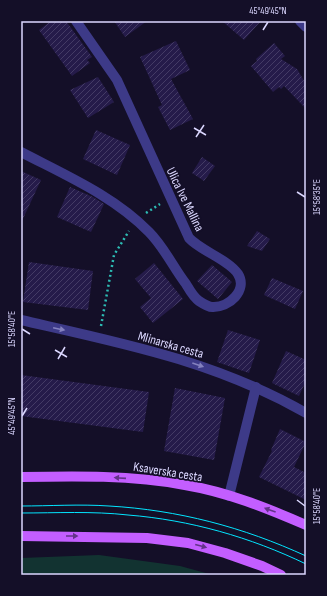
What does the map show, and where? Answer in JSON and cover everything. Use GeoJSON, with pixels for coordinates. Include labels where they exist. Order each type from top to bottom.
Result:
{"type":"FeatureCollection","features":[{"type":"Feature","properties":{"kind":"main road","name":"Ksaverska cesta"},"geometry":{"type":"LineString","coordinates":[[21,477],[109,477],[157,480],[187,485],[229,496],[272,510],[306,525]]}},
{"type":"Feature","properties":{"kind":"main road"},"geometry":{"type":"LineString","coordinates":[[21,536],[147,538],[188,543],[225,553],[262,566],[281,575]]}},
{"type":"Feature","properties":{"kind":"street","name":"Ulica Ive Mallina"},"geometry":{"type":"LineString","coordinates":[[21,152],[97,192],[118,206],[149,231],[164,249],[182,279],[198,300],[211,307],[228,304],[237,296],[240,284],[239,277],[236,272],[189,238],[117,80],[76,21]]}},
{"type":"Feature","properties":{"kind":"street"},"geometry":{"type":"LineString","coordinates":[[300,21],[306,27]]}},
{"type":"Feature","properties":{"kind":"street","name":"Mlinarska cesta"},"geometry":{"type":"LineString","coordinates":[[21,320],[99,337],[164,354],[210,369],[256,387],[306,413]]}},
{"type":"Feature","properties":{"kind":"street"},"geometry":{"type":"LineString","coordinates":[[229,496],[256,387]]}},
{"type":"Feature","properties":{"kind":"path"},"geometry":{"type":"LineString","coordinates":[[100,332],[114,255],[135,220],[170,197]]}},
{"type":"Feature","properties":{"kind":"green space"},"geometry":{"type":"Polygon","coordinates":[[[99,555],[180,566],[213,575],[21,575],[21,558],[99,555]]]}},
{"type":"Feature","properties":{"kind":"building"},"geometry":{"type":"Polygon","coordinates":[[[51,21],[66,21],[92,57],[87,60],[90,63],[72,76],[39,30],[51,21]]]}},
{"type":"Feature","properties":{"kind":"building"},"geometry":{"type":"Polygon","coordinates":[[[114,21],[147,21],[125,37],[114,21]]]}},
{"type":"Feature","properties":{"kind":"building"},"geometry":{"type":"Polygon","coordinates":[[[222,21],[261,21],[244,40],[222,21]]]}},
{"type":"Feature","properties":{"kind":"building"},"geometry":{"type":"Polygon","coordinates":[[[176,41],[190,70],[171,79],[193,119],[170,130],[158,107],[162,105],[140,57],[176,41]]]}},
{"type":"Feature","properties":{"kind":"building"},"geometry":{"type":"Polygon","coordinates":[[[274,43],[285,56],[281,59],[297,69],[306,84],[306,109],[284,86],[281,89],[279,87],[273,92],[251,66],[257,61],[256,59],[274,43]]]}},
{"type":"Feature","properties":{"kind":"building"},"geometry":{"type":"Polygon","coordinates":[[[98,77],[114,102],[88,118],[70,90],[98,77]]]}},
{"type":"Feature","properties":{"kind":"building"},"geometry":{"type":"Polygon","coordinates":[[[96,130],[130,145],[117,175],[83,159],[96,130]]]}},
{"type":"Feature","properties":{"kind":"building"},"geometry":{"type":"Polygon","coordinates":[[[202,157],[215,166],[204,181],[192,173],[202,157]]]}},
{"type":"Feature","properties":{"kind":"building"},"geometry":{"type":"Polygon","coordinates":[[[21,171],[41,180],[21,223],[21,171]]]}},
{"type":"Feature","properties":{"kind":"building"},"geometry":{"type":"Polygon","coordinates":[[[70,187],[93,197],[104,204],[91,232],[57,217],[70,187]]]}},
{"type":"Feature","properties":{"kind":"building"},"geometry":{"type":"Polygon","coordinates":[[[257,231],[270,239],[262,251],[247,246],[257,231]]]}},
{"type":"Feature","properties":{"kind":"building"},"geometry":{"type":"Polygon","coordinates":[[[29,262],[93,271],[88,310],[23,302],[29,262]]]}},
{"type":"Feature","properties":{"kind":"building"},"geometry":{"type":"Polygon","coordinates":[[[154,263],[183,299],[153,323],[140,307],[151,298],[135,279],[154,263]]]}},
{"type":"Feature","properties":{"kind":"building"},"geometry":{"type":"Polygon","coordinates":[[[212,265],[232,282],[218,299],[197,281],[212,265]]]}},
{"type":"Feature","properties":{"kind":"building"},"geometry":{"type":"Polygon","coordinates":[[[272,278],[303,291],[295,309],[264,295],[272,278]]]}},
{"type":"Feature","properties":{"kind":"building"},"geometry":{"type":"Polygon","coordinates":[[[228,330],[260,340],[249,373],[217,362],[228,330]]]}},
{"type":"Feature","properties":{"kind":"building"},"geometry":{"type":"Polygon","coordinates":[[[286,351],[306,360],[306,381],[299,396],[272,383],[286,351]]]}},
{"type":"Feature","properties":{"kind":"building"},"geometry":{"type":"Polygon","coordinates":[[[21,375],[149,392],[143,432],[21,416],[21,375]]]}},
{"type":"Feature","properties":{"kind":"building"},"geometry":{"type":"Polygon","coordinates":[[[175,388],[225,398],[214,460],[164,451],[175,388]]]}},
{"type":"Feature","properties":{"kind":"building"},"geometry":{"type":"Polygon","coordinates":[[[280,429],[306,442],[294,467],[306,473],[306,500],[259,477],[272,451],[271,450],[280,429]]]}},
{"type":"Feature","properties":{"kind":"tram line"},"geometry":{"type":"LineString","coordinates":[[21,506],[98,505],[160,511],[234,528],[306,556]]}},
{"type":"Feature","properties":{"kind":"tram line"},"geometry":{"type":"LineString","coordinates":[[21,513],[101,513],[151,517],[174,521],[219,531],[241,538],[285,554],[306,564]]}}]}
